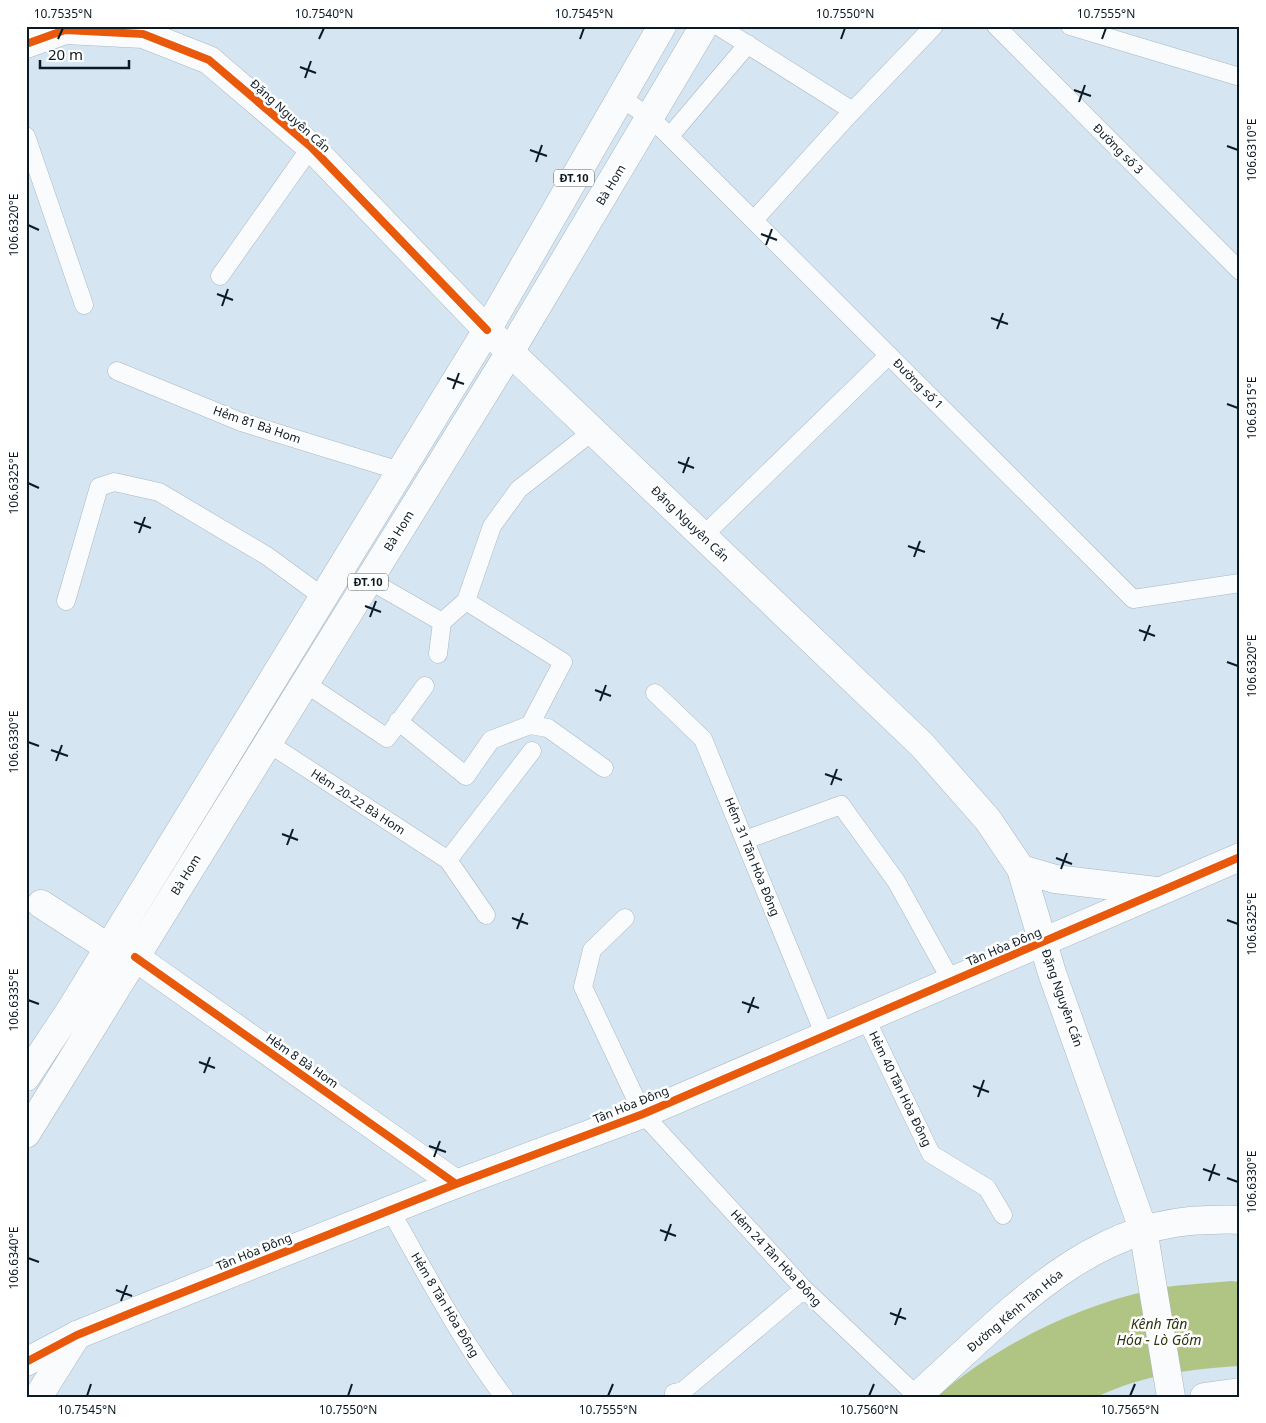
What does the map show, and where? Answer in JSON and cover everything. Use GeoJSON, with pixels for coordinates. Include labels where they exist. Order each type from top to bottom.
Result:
{"type":"FeatureCollection","features":[{"type":"Feature","properties":{"kind":"main road","name":"ĐT.10"},"geometry":{"type":"LineString","coordinates":[[26,1077],[109,948],[486,330],[662,26]]}},
{"type":"Feature","properties":{"kind":"main road","name":"Bà Hom"},"geometry":{"type":"LineString","coordinates":[[26,1134],[510,352],[661,127],[704,26]]}},
{"type":"Feature","properties":{"kind":"main road","name":"Đặng Nguyên Cẩn"},"geometry":{"type":"LineString","coordinates":[[34,36],[65,30],[152,30],[209,60],[311,147],[486,330],[922,746],[988,820],[1020,869],[1043,943],[1143,1229],[1171,1397]]}},
{"type":"Feature","properties":{"kind":"main road","name":"Tân Hòa Đông"},"geometry":{"type":"LineString","coordinates":[[26,1362],[77,1335],[456,1184],[643,1114],[1240,857]]}},
{"type":"Feature","properties":{"kind":"main road"},"geometry":{"type":"LineString","coordinates":[[1020,869],[1055,879],[1158,891]]}},
{"type":"Feature","properties":{"kind":"main road"},"geometry":{"type":"LineString","coordinates":[[41,904],[109,948]]}},
{"type":"Feature","properties":{"kind":"main road","name":"Hẻm 8 Bà Hom"},"geometry":{"type":"LineString","coordinates":[[135,957],[456,1184]]}},
{"type":"Feature","properties":{"kind":"main road","name":"Đường Kênh Tân Hóa"},"geometry":{"type":"LineString","coordinates":[[916,1397],[1049,1279],[1088,1253],[1143,1229],[1185,1220],[1240,1220]]}},
{"type":"Feature","properties":{"kind":"main road"},"geometry":{"type":"LineString","coordinates":[[38,1397],[77,1335]]}},
{"type":"Feature","properties":{"kind":"main road"},"geometry":{"type":"LineString","coordinates":[[1204,1397],[1240,1392]]}},
{"type":"Feature","properties":{"kind":"lane"},"geometry":{"type":"LineString","coordinates":[[718,26],[852,111]]}},
{"type":"Feature","properties":{"kind":"lane"},"geometry":{"type":"LineString","coordinates":[[754,220],[852,111],[934,26]]}},
{"type":"Feature","properties":{"kind":"lane","name":"Đường số 3"},"geometry":{"type":"LineString","coordinates":[[996,26],[1237,262]]}},
{"type":"Feature","properties":{"kind":"lane"},"geometry":{"type":"LineString","coordinates":[[1070,26],[1240,77]]}},
{"type":"Feature","properties":{"kind":"lane"},"geometry":{"type":"LineString","coordinates":[[661,127],[748,44]]}},
{"type":"Feature","properties":{"kind":"lane","name":"Đường số 1"},"geometry":{"type":"LineString","coordinates":[[620,98],[661,127],[1133,599],[1240,583]]}},
{"type":"Feature","properties":{"kind":"lane"},"geometry":{"type":"LineString","coordinates":[[26,136],[84,305]]}},
{"type":"Feature","properties":{"kind":"lane"},"geometry":{"type":"LineString","coordinates":[[220,276],[311,147]]}},
{"type":"Feature","properties":{"kind":"lane"},"geometry":{"type":"LineString","coordinates":[[703,536],[889,355]]}},
{"type":"Feature","properties":{"kind":"lane","name":"Hẻm 81 Bà Hom"},"geometry":{"type":"LineString","coordinates":[[117,371],[241,422],[400,471]]}},
{"type":"Feature","properties":{"kind":"lane"},"geometry":{"type":"LineString","coordinates":[[438,654],[442,622],[466,601],[492,526],[519,489],[593,431]]}},
{"type":"Feature","properties":{"kind":"lane"},"geometry":{"type":"LineString","coordinates":[[66,601],[99,487],[114,482],[159,492],[267,556],[323,597]]}},
{"type":"Feature","properties":{"kind":"lane"},"geometry":{"type":"LineString","coordinates":[[369,580],[442,622]]}},
{"type":"Feature","properties":{"kind":"lane"},"geometry":{"type":"LineString","coordinates":[[466,601],[563,662],[530,724]]}},
{"type":"Feature","properties":{"kind":"lane"},"geometry":{"type":"LineString","coordinates":[[305,683],[387,738],[425,686]]}},
{"type":"Feature","properties":{"kind":"lane","name":"Hẻm 31 Tân Hòa Đông"},"geometry":{"type":"LineString","coordinates":[[655,693],[704,739],[825,1036]]}},
{"type":"Feature","properties":{"kind":"lane"},"geometry":{"type":"LineString","coordinates":[[398,721],[466,776],[491,740],[530,724],[548,728],[604,768]]}},
{"type":"Feature","properties":{"kind":"lane","name":"Hẻm 20-22 Bà Hom"},"geometry":{"type":"LineString","coordinates":[[268,743],[448,860],[486,915]]}},
{"type":"Feature","properties":{"kind":"lane"},"geometry":{"type":"LineString","coordinates":[[448,860],[532,751]]}},
{"type":"Feature","properties":{"kind":"lane"},"geometry":{"type":"LineString","coordinates":[[745,840],[841,805],[896,881],[952,982]]}},
{"type":"Feature","properties":{"kind":"lane","name":"Hẻm 24 Tân Hòa Đông"},"geometry":{"type":"LineString","coordinates":[[625,918],[592,950],[583,987],[643,1114],[804,1289],[916,1397]]}},
{"type":"Feature","properties":{"kind":"lane","name":"Hẻm 40 Tân Hòa Đông"},"geometry":{"type":"LineString","coordinates":[[866,1019],[931,1154],[987,1188],[1003,1215]]}},
{"type":"Feature","properties":{"kind":"lane","name":"Hẻm 8 Tân Hòa Đông"},"geometry":{"type":"LineString","coordinates":[[390,1210],[486,1373],[504,1397]]}},
{"type":"Feature","properties":{"kind":"lane"},"geometry":{"type":"LineString","coordinates":[[674,1397],[674,1393],[683,1391],[804,1289]]}},
{"type":"Feature","properties":{"kind":"water","name":"Kênh Tân Hóa - Lò Gốm"},"geometry":{"type":"Polygon","coordinates":[[[1231,1281],[1240,1282],[1240,1366],[1167,1374],[1131,1383],[1097,1397],[936,1397],[984,1361],[1010,1345],[1065,1318],[1122,1297],[1161,1288],[1231,1281]]]}},
{"type":"Feature","properties":{"kind":"cycle path"},"geometry":{"type":"LineString","coordinates":[[26,44],[65,30],[143,34],[209,60],[311,147],[487,330]]}},
{"type":"Feature","properties":{"kind":"cycle path"},"geometry":{"type":"LineString","coordinates":[[26,1362],[77,1335],[131,1313],[456,1184],[643,1114],[1240,857]]}},
{"type":"Feature","properties":{"kind":"cycle path"},"geometry":{"type":"LineString","coordinates":[[135,957],[456,1184]]}}]}
